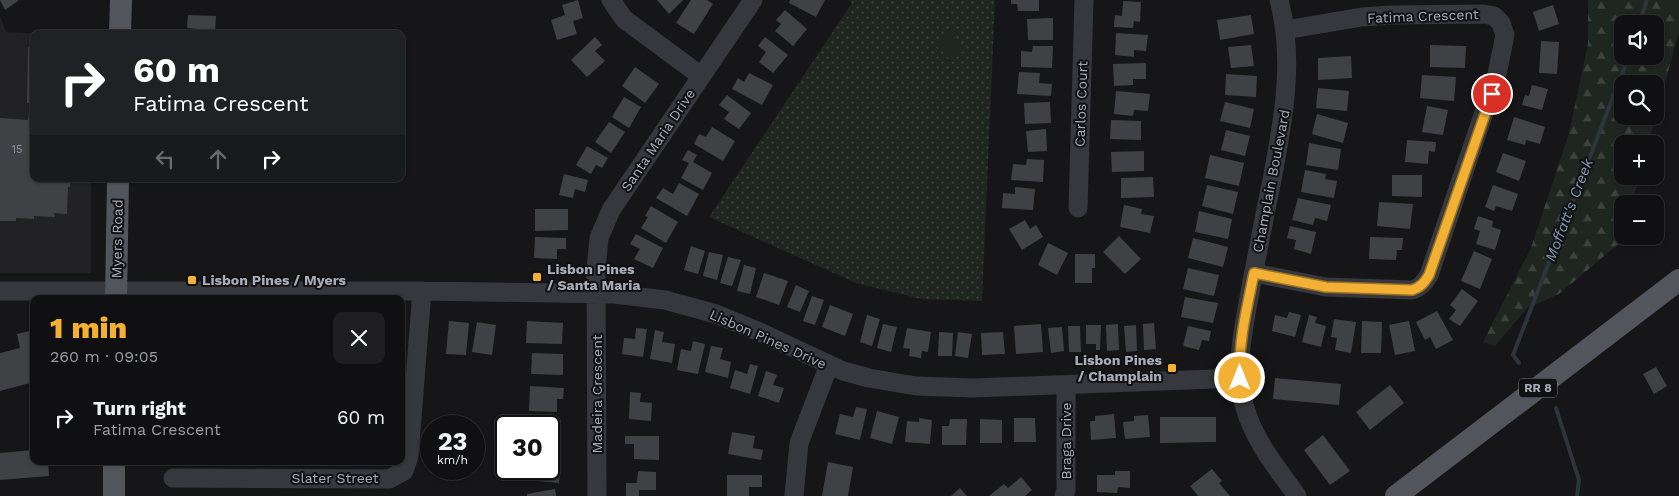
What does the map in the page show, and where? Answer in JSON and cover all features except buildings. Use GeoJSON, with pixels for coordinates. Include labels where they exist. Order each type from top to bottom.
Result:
{"type":"FeatureCollection","features":[{"type":"Feature","properties":{"kind":"main road"},"geometry":{"type":"LineString","coordinates":[[120,30],[121,0]]}},
{"type":"Feature","properties":{"kind":"main road","name":"Myers Road"},"geometry":{"type":"LineString","coordinates":[[116,295],[118,182]]}},
{"type":"Feature","properties":{"kind":"main road","name":"RR 8"},"geometry":{"type":"LineString","coordinates":[[1396,496],[1679,280]]}},
{"type":"Feature","properties":{"kind":"main road"},"geometry":{"type":"LineString","coordinates":[[114,465],[114,496]]}},
{"type":"Feature","properties":{"kind":"street"},"geometry":{"type":"LineString","coordinates":[[612,0],[624,19],[701,76]]}},
{"type":"Feature","properties":{"kind":"street","name":"Santa Maria Drive"},"geometry":{"type":"LineString","coordinates":[[598,293],[596,270],[599,238],[611,210],[753,0]]}},
{"type":"Feature","properties":{"kind":"street","name":"Carlos Court"},"geometry":{"type":"LineString","coordinates":[[1078,208],[1084,0]]}},
{"type":"Feature","properties":{"kind":"street","name":"Champlain Boulevard"},"geometry":{"type":"LineString","coordinates":[[1280,0],[1285,30],[1288,70],[1285,114],[1241,340],[1239,359],[1244,407],[1253,432],[1297,496]]}},
{"type":"Feature","properties":{"kind":"street","name":"Fatima Crescent"},"geometry":{"type":"LineString","coordinates":[[1254,273],[1326,287],[1348,289],[1412,290],[1419,288],[1429,275],[1492,94],[1498,74],[1505,35],[1501,23],[1494,16],[1484,14],[1392,14],[1285,30]]}},
{"type":"Feature","properties":{"kind":"street","name":"Lisbon Pines Drive"},"geometry":{"type":"LineString","coordinates":[[0,291],[116,295],[422,291],[598,293],[664,300],[716,314],[762,333],[829,365],[869,378],[916,386],[974,388],[1240,378]]}},
{"type":"Feature","properties":{"kind":"street","name":"Slater Street"},"geometry":{"type":"LineString","coordinates":[[172,478],[389,478],[404,471],[409,456],[422,291]]}},
{"type":"Feature","properties":{"kind":"street","name":"Madeira Crescent"},"geometry":{"type":"LineString","coordinates":[[597,496],[598,293]]}},
{"type":"Feature","properties":{"kind":"street"},"geometry":{"type":"LineString","coordinates":[[794,496],[799,443],[829,365]]}},
{"type":"Feature","properties":{"kind":"street","name":"Braga Drive"},"geometry":{"type":"LineString","coordinates":[[1064,496],[1066,490],[1066,385]]}},
{"type":"Feature","properties":{"kind":"shaded area"},"geometry":{"type":"Polygon","coordinates":[[[0,16],[6,32],[30,33],[30,182],[91,182],[91,273],[0,273],[0,16]]]}},
{"type":"Feature","properties":{"kind":"green space"},"geometry":{"type":"Polygon","coordinates":[[[848,0],[995,0],[982,301],[921,299],[856,283],[709,217],[852,3],[848,0]]]}},
{"type":"Feature","properties":{"kind":"green space"},"geometry":{"type":"Polygon","coordinates":[[[1588,0],[1679,0],[1679,32],[1664,86],[1664,75],[1614,75],[1614,125],[1653,125],[1650,135],[1614,135],[1614,185],[1637,185],[1634,195],[1614,195],[1614,245],[1617,245],[1559,294],[1527,308],[1495,346],[1483,342],[1531,248],[1569,133],[1588,44],[1588,0]]]}},
{"type":"Feature","properties":{"kind":"green space"},"geometry":{"type":"Polygon","coordinates":[[[952,31],[955,34],[952,37],[964,50],[952,62],[936,45],[952,31]]]}},
{"type":"Feature","properties":{"kind":"waterway","name":"Moffatt's Creek"},"geometry":{"type":"LineString","coordinates":[[1642,15],[1647,0]]}},
{"type":"Feature","properties":{"kind":"waterway","name":"Moffatt's Creek"},"geometry":{"type":"LineString","coordinates":[[1519,363],[1513,355],[1626,65]]}},
{"type":"Feature","properties":{"kind":"waterway","name":"Moffatt's Creek"},"geometry":{"type":"LineString","coordinates":[[1556,408],[1579,480],[1577,496]]}},
{"type":"Feature","properties":{"kind":"place","name":"Lisbon Pines / Santa Maria"},"geometry":{"type":"Point","coordinates":[537,277]}},
{"type":"Feature","properties":{"kind":"place","name":"Lisbon Pines / Myers"},"geometry":{"type":"Point","coordinates":[192,280]}},
{"type":"Feature","properties":{"kind":"place","name":"Lisbon Pines / Champlain"},"geometry":{"type":"Point","coordinates":[1172,368]}},
{"type":"Feature","properties":{"kind":"route"},"geometry":{"type":"LineString","coordinates":[[1240,378],[1241,340],[1254,273],[1326,287],[1348,289],[1412,290],[1419,288],[1424,283],[1429,275],[1492,94]]}}]}
